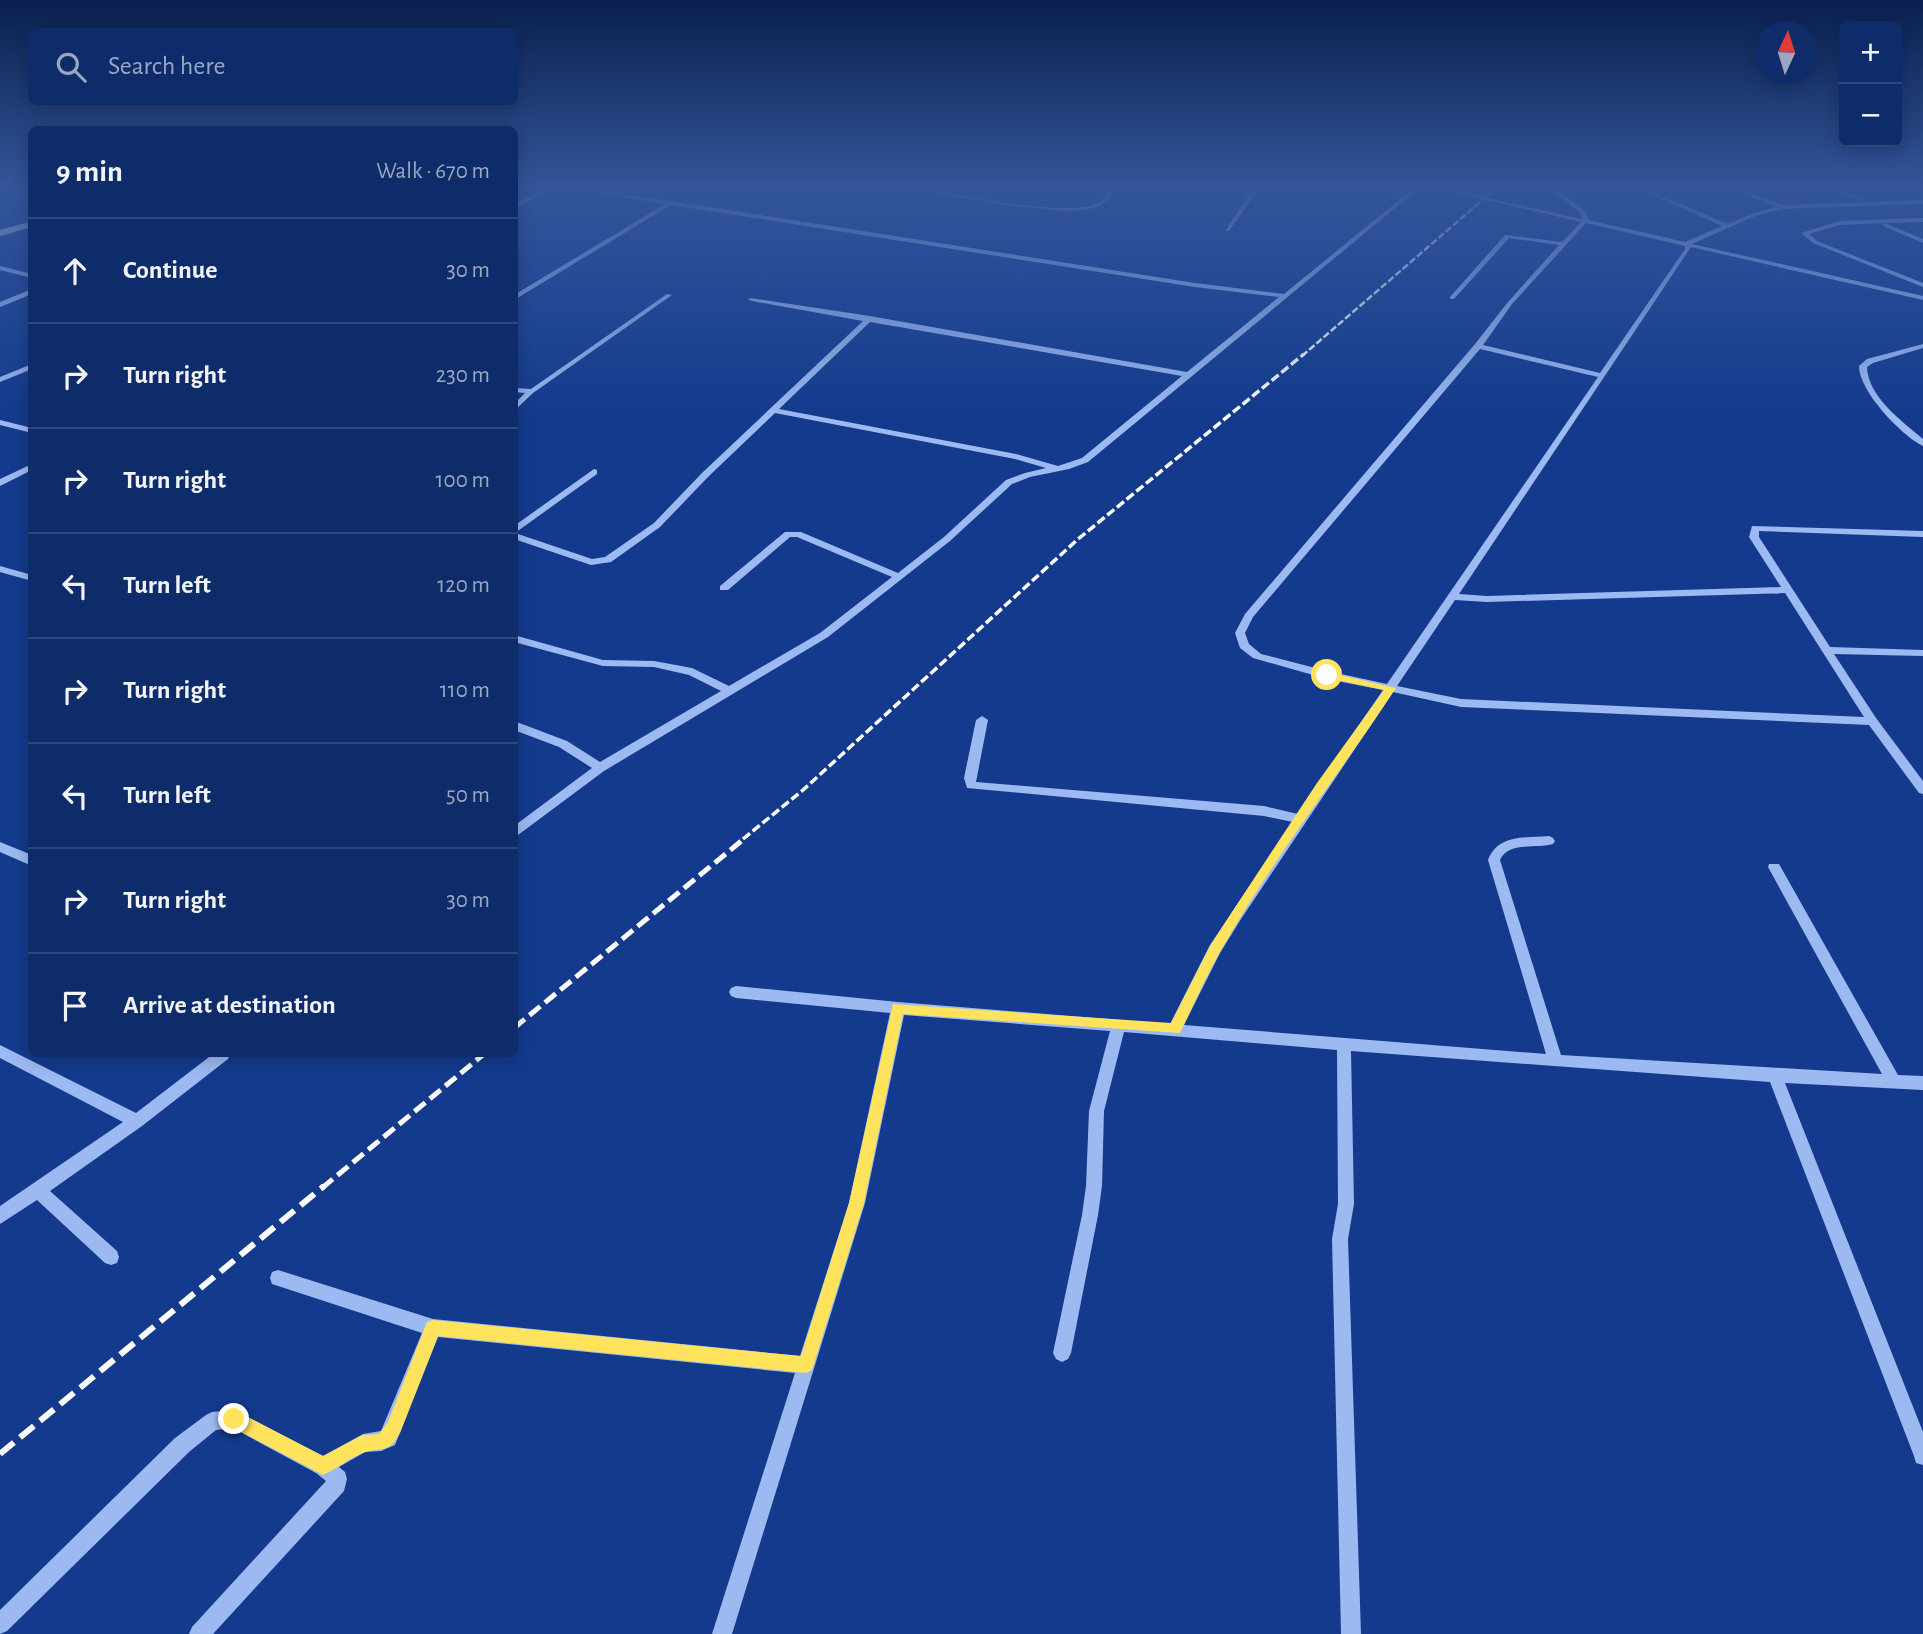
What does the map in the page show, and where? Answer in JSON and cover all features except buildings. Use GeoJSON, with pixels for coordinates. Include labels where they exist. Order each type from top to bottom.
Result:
{"type":"FeatureCollection","features":[{"type":"Feature","properties":{"kind":"street"},"geometry":{"type":"LineString","coordinates":[[518,296],[566,266]]}},
{"type":"Feature","properties":{"kind":"street"},"geometry":{"type":"LineString","coordinates":[[1075,266],[1284,296]]}},
{"type":"Feature","properties":{"kind":"street"},"geometry":{"type":"LineString","coordinates":[[518,830],[600,768],[824,635],[947,539],[1009,482],[1021,475],[1057,469],[1085,460],[1320,266]]}},
{"type":"Feature","properties":{"kind":"street"},"geometry":{"type":"LineString","coordinates":[[1452,298],[1480,266]]}},
{"type":"Feature","properties":{"kind":"street"},"geometry":{"type":"LineString","coordinates":[[1544,266],[1249,616],[1240,633],[1244,646],[1257,656],[1300,668],[1430,698],[1488,706],[1872,721]]}},
{"type":"Feature","properties":{"kind":"street"},"geometry":{"type":"LineString","coordinates":[[1175,1029],[1215,949],[1300,819],[1454,597],[1677,266]]}},
{"type":"Feature","properties":{"kind":"street"},"geometry":{"type":"LineString","coordinates":[[1787,266],[1923,298]]}},
{"type":"Feature","properties":{"kind":"street"},"geometry":{"type":"LineString","coordinates":[[1875,266],[1923,285]]}},
{"type":"Feature","properties":{"kind":"street"},"geometry":{"type":"LineString","coordinates":[[0,268],[28,275]]}},
{"type":"Feature","properties":{"kind":"street"},"geometry":{"type":"LineString","coordinates":[[0,304],[28,293]]}},
{"type":"Feature","properties":{"kind":"street"},"geometry":{"type":"LineString","coordinates":[[518,405],[530,392],[669,295]]}},
{"type":"Feature","properties":{"kind":"street"},"geometry":{"type":"LineString","coordinates":[[752,299],[1188,375]]}},
{"type":"Feature","properties":{"kind":"street"},"geometry":{"type":"LineString","coordinates":[[518,535],[591,562],[608,560],[657,525],[705,475],[870,318]]}},
{"type":"Feature","properties":{"kind":"street"},"geometry":{"type":"LineString","coordinates":[[1478,346],[1603,376]]}},
{"type":"Feature","properties":{"kind":"street"},"geometry":{"type":"LineString","coordinates":[[1921,349],[1870,361],[1863,366],[1861,372],[1863,381],[1874,394],[1923,443]]}},
{"type":"Feature","properties":{"kind":"street"},"geometry":{"type":"LineString","coordinates":[[0,380],[28,368]]}},
{"type":"Feature","properties":{"kind":"street"},"geometry":{"type":"LineString","coordinates":[[518,390],[530,392]]}},
{"type":"Feature","properties":{"kind":"street"},"geometry":{"type":"LineString","coordinates":[[774,410],[1016,457],[1057,469]]}},
{"type":"Feature","properties":{"kind":"street"},"geometry":{"type":"LineString","coordinates":[[0,422],[28,429]]}},
{"type":"Feature","properties":{"kind":"street"},"geometry":{"type":"LineString","coordinates":[[0,483],[28,468]]}},
{"type":"Feature","properties":{"kind":"street"},"geometry":{"type":"LineString","coordinates":[[518,530],[594,472]]}},
{"type":"Feature","properties":{"kind":"street"},"geometry":{"type":"LineString","coordinates":[[1923,534],[1755,528],[1754,537],[1872,721],[1923,790]]}},
{"type":"Feature","properties":{"kind":"street"},"geometry":{"type":"LineString","coordinates":[[724,588],[782,539],[793,533],[900,577]]}},
{"type":"Feature","properties":{"kind":"street"},"geometry":{"type":"LineString","coordinates":[[0,569],[28,577]]}},
{"type":"Feature","properties":{"kind":"street"},"geometry":{"type":"LineString","coordinates":[[1454,597],[1487,600],[1788,590]]}},
{"type":"Feature","properties":{"kind":"street"},"geometry":{"type":"LineString","coordinates":[[518,639],[603,663],[654,664],[692,672],[728,690]]}},
{"type":"Feature","properties":{"kind":"street"},"geometry":{"type":"LineString","coordinates":[[1827,650],[1923,653]]}},
{"type":"Feature","properties":{"kind":"street"},"geometry":{"type":"LineString","coordinates":[[982,720],[970,778],[971,785],[1264,811],[1300,819]]}},
{"type":"Feature","properties":{"kind":"street"},"geometry":{"type":"LineString","coordinates":[[518,727],[563,744],[600,768]]}},
{"type":"Feature","properties":{"kind":"street"},"geometry":{"type":"LineString","coordinates":[[1549,841],[1509,844],[1497,852],[1494,860],[1556,1061]]}},
{"type":"Feature","properties":{"kind":"street"},"geometry":{"type":"LineString","coordinates":[[0,847],[28,859]]}},
{"type":"Feature","properties":{"kind":"street"},"geometry":{"type":"LineString","coordinates":[[1774,867],[1893,1080]]}},
{"type":"Feature","properties":{"kind":"street"},"geometry":{"type":"LineString","coordinates":[[736,992],[898,1008],[1556,1061],[1923,1083]]}},
{"type":"Feature","properties":{"kind":"street"},"geometry":{"type":"LineString","coordinates":[[722,1634],[857,1203],[898,1008]]}},
{"type":"Feature","properties":{"kind":"street"},"geometry":{"type":"LineString","coordinates":[[1062,1353],[1068,1309],[1078,1281],[1093,1194],[1095,1124],[1101,1086],[1119,1025]]}},
{"type":"Feature","properties":{"kind":"street"},"geometry":{"type":"LineString","coordinates":[[1344,1043],[1346,1204],[1340,1239],[1351,1634]]}},
{"type":"Feature","properties":{"kind":"street"},"geometry":{"type":"LineString","coordinates":[[0,1051],[137,1121]]}},
{"type":"Feature","properties":{"kind":"street"},"geometry":{"type":"LineString","coordinates":[[0,1216],[137,1121],[219,1057]]}},
{"type":"Feature","properties":{"kind":"street"},"geometry":{"type":"LineString","coordinates":[[1775,1076],[1923,1456]]}},
{"type":"Feature","properties":{"kind":"street"},"geometry":{"type":"LineString","coordinates":[[38,1190],[111,1257]]}},
{"type":"Feature","properties":{"kind":"street"},"geometry":{"type":"LineString","coordinates":[[278,1278],[433,1328],[806,1365]]}},
{"type":"Feature","properties":{"kind":"street"},"geometry":{"type":"LineString","coordinates":[[323,1466],[363,1443],[381,1443],[388,1438],[433,1328]]}},
{"type":"Feature","properties":{"kind":"street"},"geometry":{"type":"LineString","coordinates":[[0,1624],[182,1446],[212,1421],[234,1419],[323,1466],[334,1473],[337,1484],[199,1634]]}},
{"type":"Feature","properties":{"kind":"railway"},"geometry":{"type":"LineString","coordinates":[[1302,356],[1406,266]]}},
{"type":"Feature","properties":{"kind":"railway"},"geometry":{"type":"LineString","coordinates":[[743,839],[803,790],[1077,540],[1304,354]]}},
{"type":"Feature","properties":{"kind":"railway"},"geometry":{"type":"LineString","coordinates":[[518,1025],[745,838]]}},
{"type":"Feature","properties":{"kind":"railway"},"geometry":{"type":"LineString","coordinates":[[322,1188],[480,1057]]}},
{"type":"Feature","properties":{"kind":"railway"},"geometry":{"type":"LineString","coordinates":[[0,1454],[324,1186]]}},
{"type":"Feature","properties":{"kind":"route"},"geometry":{"type":"LineString","coordinates":[[234,1419],[323,1466],[363,1443],[381,1443],[388,1438],[394,1427],[433,1328],[806,1365],[857,1203],[898,1008],[1175,1029],[1215,949],[1236,915],[1321,786],[1391,688],[1327,675]]}}]}
